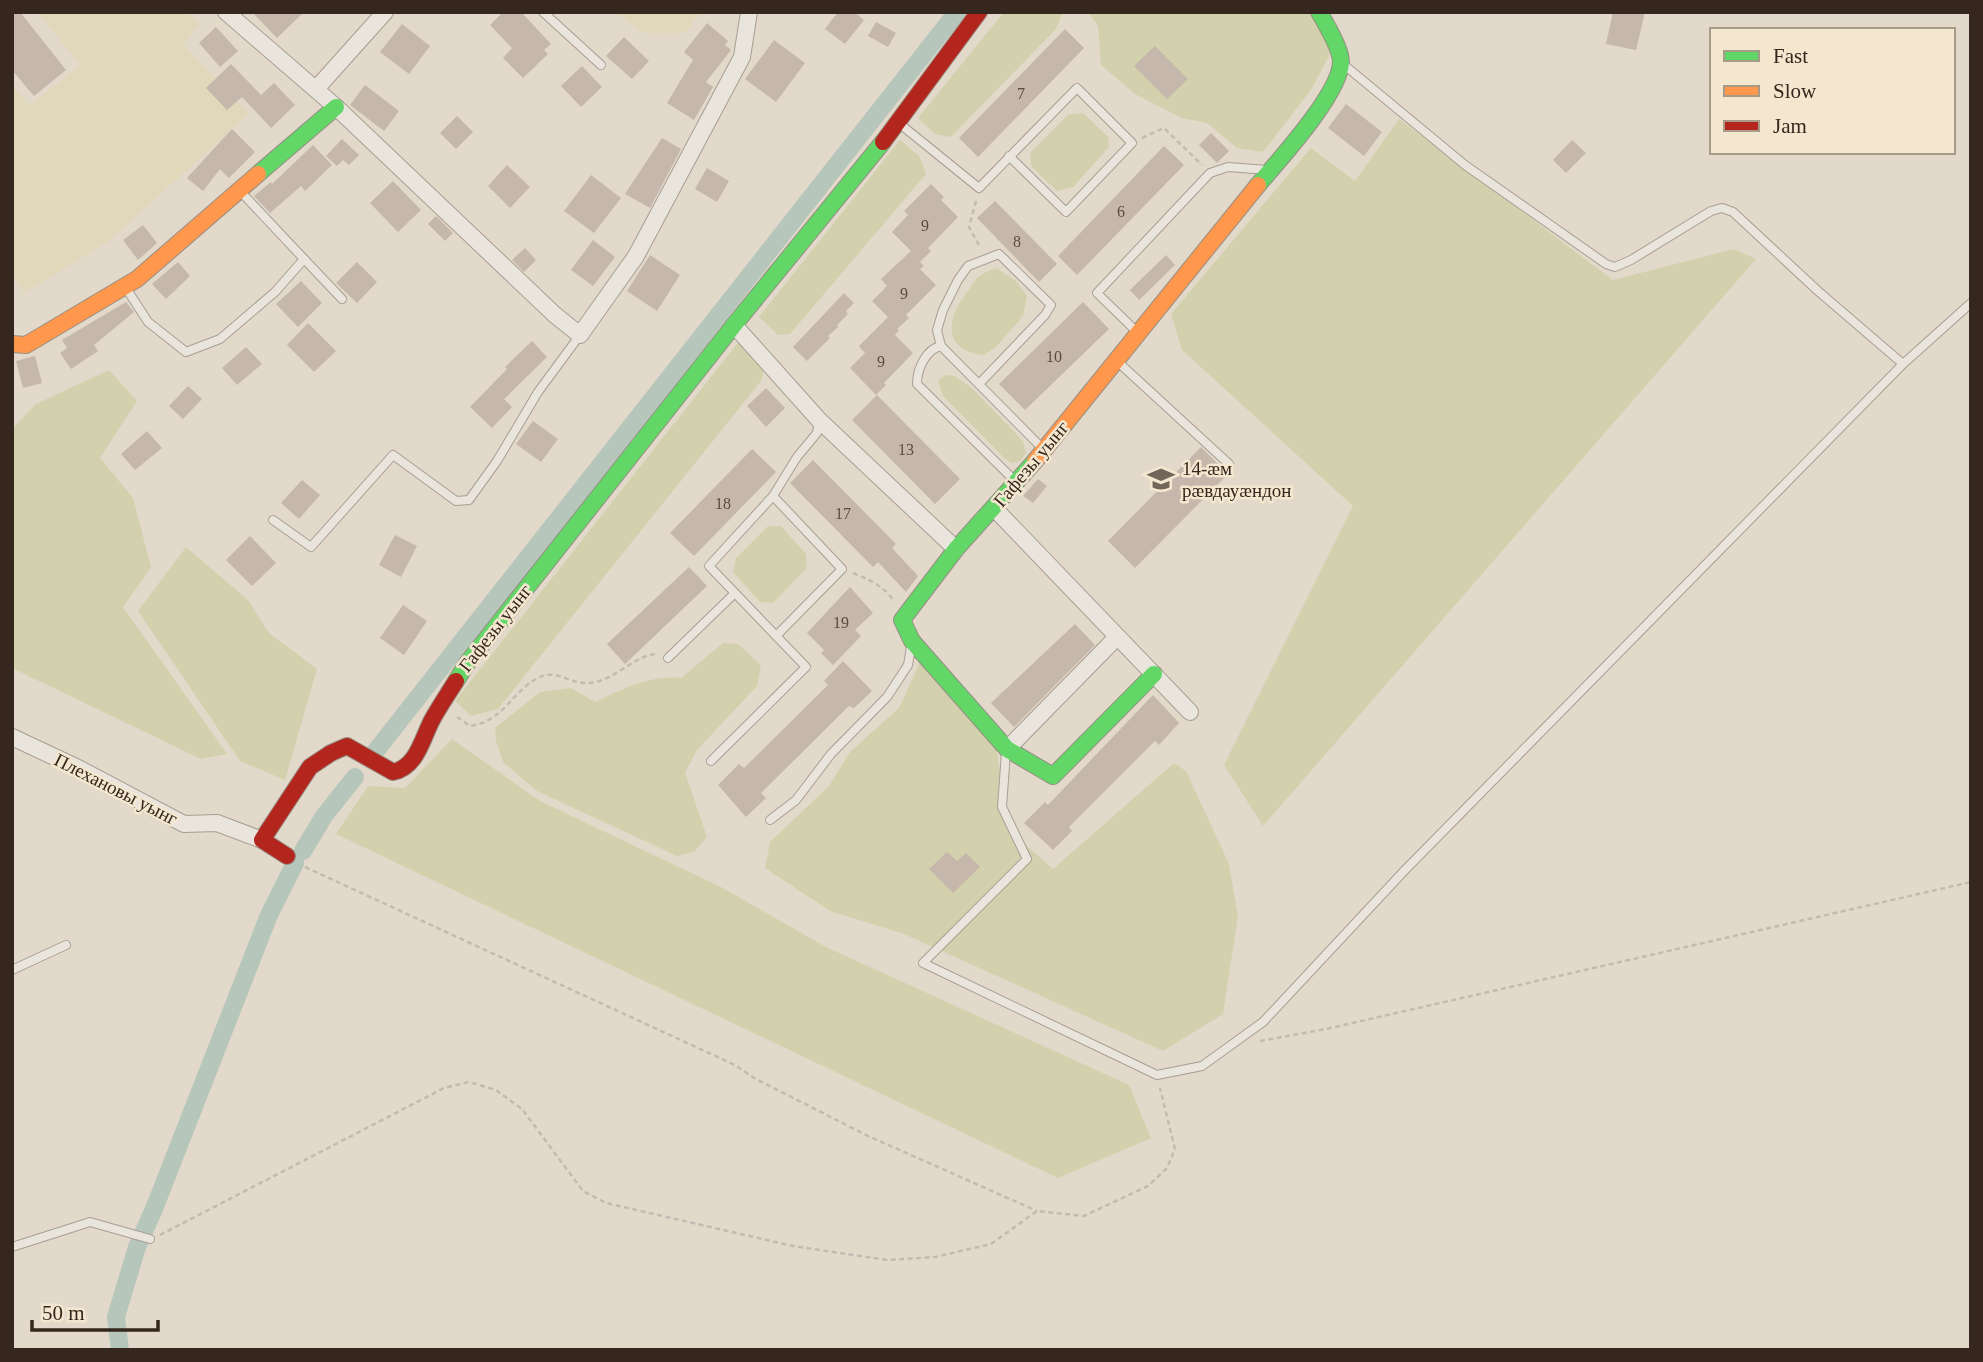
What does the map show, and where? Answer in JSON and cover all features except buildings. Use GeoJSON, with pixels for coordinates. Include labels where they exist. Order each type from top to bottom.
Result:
{"type":"FeatureCollection","features":[{"type":"Feature","properties":{"kind":"street"},"geometry":{"type":"LineString","coordinates":[[226,12],[336,107],[555,315],[580,335],[636,256],[742,57],[749,12]]}},
{"type":"Feature","properties":{"kind":"street"},"geometry":{"type":"LineString","coordinates":[[316,89],[385,12]]}},
{"type":"Feature","properties":{"kind":"street","name":"Гафезы уынг"},"geometry":{"type":"LineString","coordinates":[[262,840],[310,767],[331,753],[347,746],[393,772],[403,770],[420,749],[432,720],[468,662],[734,325],[898,123],[979,12]]}},
{"type":"Feature","properties":{"kind":"street"},"geometry":{"type":"LineString","coordinates":[[1319,12],[1333,38],[1341,62]]}},
{"type":"Feature","properties":{"kind":"street","name":"Гафезы уынг"},"geometry":{"type":"LineString","coordinates":[[912,607],[956,549],[1045,451],[1115,360],[1303,131],[1330,93],[1341,62]]}},
{"type":"Feature","properties":{"kind":"street"},"geometry":{"type":"LineString","coordinates":[[12,344],[26,345],[136,279],[336,107]]}},
{"type":"Feature","properties":{"kind":"street"},"geometry":{"type":"LineString","coordinates":[[734,325],[819,419],[956,549]]}},
{"type":"Feature","properties":{"kind":"street"},"geometry":{"type":"LineString","coordinates":[[994,508],[1190,712]]}},
{"type":"Feature","properties":{"kind":"street"},"geometry":{"type":"LineString","coordinates":[[912,607],[902,620],[912,641],[1007,749],[1053,776],[1154,674]]}},
{"type":"Feature","properties":{"kind":"street"},"geometry":{"type":"LineString","coordinates":[[1007,749],[1118,637]]}},
{"type":"Feature","properties":{"kind":"street","name":"Плехановы уынг"},"geometry":{"type":"LineString","coordinates":[[12,737],[80,769],[184,824],[217,823],[262,840]]}},
{"type":"Feature","properties":{"kind":"street"},"geometry":{"type":"LineString","coordinates":[[262,840],[287,856]]}},
{"type":"Feature","properties":{"kind":"lane"},"geometry":{"type":"LineString","coordinates":[[543,12],[601,65]]}},
{"type":"Feature","properties":{"kind":"lane"},"geometry":{"type":"LineString","coordinates":[[1341,62],[1465,165],[1606,264],[1615,267],[1631,260],[1711,211],[1722,208],[1733,212],[1818,291],[1903,364]]}},
{"type":"Feature","properties":{"kind":"lane"},"geometry":{"type":"LineString","coordinates":[[898,123],[979,188],[1009,156],[1077,88],[1132,143],[1066,212],[1009,156]]}},
{"type":"Feature","properties":{"kind":"lane"},"geometry":{"type":"LineString","coordinates":[[1137,333],[1097,293],[1210,173],[1228,167],[1270,170]]}},
{"type":"Feature","properties":{"kind":"lane"},"geometry":{"type":"LineString","coordinates":[[239,191],[342,299]]}},
{"type":"Feature","properties":{"kind":"lane"},"geometry":{"type":"LineString","coordinates":[[979,384],[1045,315],[1051,304],[999,254],[968,266],[943,310],[936,330],[941,346],[1045,451]]}},
{"type":"Feature","properties":{"kind":"lane"},"geometry":{"type":"LineString","coordinates":[[124,286],[148,322],[186,352],[220,339],[275,292],[304,259]]}},
{"type":"Feature","properties":{"kind":"lane"},"geometry":{"type":"LineString","coordinates":[[1007,749],[1002,807],[1027,859],[923,962],[1157,1075],[1202,1066],[1263,1022],[1405,870],[1903,364],[1971,303]]}},
{"type":"Feature","properties":{"kind":"lane"},"geometry":{"type":"LineString","coordinates":[[273,520],[311,547],[393,456],[456,501],[469,500],[497,461],[538,392],[580,335]]}},
{"type":"Feature","properties":{"kind":"lane"},"geometry":{"type":"LineString","coordinates":[[941,346],[933,348],[926,356],[917,375],[917,384],[1016,483]]}},
{"type":"Feature","properties":{"kind":"lane"},"geometry":{"type":"LineString","coordinates":[[1115,360],[1229,464]]}},
{"type":"Feature","properties":{"kind":"lane"},"geometry":{"type":"LineString","coordinates":[[711,761],[806,667],[709,566],[773,496],[797,457],[817,433],[819,419]]}},
{"type":"Feature","properties":{"kind":"lane"},"geometry":{"type":"LineString","coordinates":[[773,496],[842,569],[776,636]]}},
{"type":"Feature","properties":{"kind":"lane"},"geometry":{"type":"LineString","coordinates":[[668,658],[735,593]]}},
{"type":"Feature","properties":{"kind":"lane"},"geometry":{"type":"LineString","coordinates":[[770,820],[796,800],[831,754],[887,697],[908,665],[912,641]]}},
{"type":"Feature","properties":{"kind":"lane"},"geometry":{"type":"LineString","coordinates":[[12,970],[66,944]]}},
{"type":"Feature","properties":{"kind":"lane"},"geometry":{"type":"LineString","coordinates":[[12,1247],[90,1222],[150,1239]]}},
{"type":"Feature","properties":{"kind":"path"},"geometry":{"type":"LineString","coordinates":[[1132,143],[1164,128],[1210,173]]}},
{"type":"Feature","properties":{"kind":"path"},"geometry":{"type":"LineString","coordinates":[[979,188],[969,227],[986,258]]}},
{"type":"Feature","properties":{"kind":"path"},"geometry":{"type":"LineString","coordinates":[[842,569],[874,582],[888,593],[894,602],[912,607]]}},
{"type":"Feature","properties":{"kind":"path"},"geometry":{"type":"LineString","coordinates":[[432,720],[446,714],[454,715],[471,726],[484,724],[500,713],[536,678],[546,674],[584,684],[618,673],[645,655],[658,653],[668,658]]}},
{"type":"Feature","properties":{"kind":"path"},"geometry":{"type":"LineString","coordinates":[[310,870],[496,953],[735,1066],[866,1135],[1037,1211],[1084,1216],[1148,1186],[1167,1168],[1175,1149],[1157,1075]]}},
{"type":"Feature","properties":{"kind":"path"},"geometry":{"type":"LineString","coordinates":[[1258,1041],[1340,1026],[1971,882]]}},
{"type":"Feature","properties":{"kind":"path"},"geometry":{"type":"LineString","coordinates":[[150,1239],[444,1088],[469,1082],[496,1090],[522,1109],[583,1191],[606,1203],[780,1243],[887,1260],[935,1257],[991,1244],[1037,1211]]}},
{"type":"Feature","properties":{"kind":"shaded area"},"geometry":{"type":"Polygon","coordinates":[[[37,12],[187,12],[199,24],[183,45],[249,113],[109,241],[24,293],[12,274],[12,84],[29,106],[81,65],[37,12]]]}},
{"type":"Feature","properties":{"kind":"shaded area"},"geometry":{"type":"Polygon","coordinates":[[[615,12],[700,12],[685,33],[644,33],[615,12]]]}},
{"type":"Feature","properties":{"kind":"shaded area"},"geometry":{"type":"Polygon","coordinates":[[[1004,12],[1063,12],[1056,29],[951,137],[935,134],[918,118],[1004,12]]]}},
{"type":"Feature","properties":{"kind":"shaded area"},"geometry":{"type":"Polygon","coordinates":[[[1088,12],[1328,12],[1330,54],[1311,90],[1263,152],[1237,148],[1207,123],[1182,118],[1135,94],[1101,65],[1098,26],[1088,12]]]}},
{"type":"Feature","properties":{"kind":"shaded area"},"geometry":{"type":"Polygon","coordinates":[[[1083,113],[1108,137],[1109,147],[1073,187],[1057,191],[1031,166],[1030,153],[1069,114],[1083,113]]]}},
{"type":"Feature","properties":{"kind":"shaded area"},"geometry":{"type":"Polygon","coordinates":[[[1399,119],[1613,280],[1734,249],[1756,259],[1263,826],[1224,765],[1353,506],[1182,350],[1171,314],[1311,148],[1355,181],[1399,119]]]}},
{"type":"Feature","properties":{"kind":"shaded area"},"geometry":{"type":"Polygon","coordinates":[[[900,140],[919,156],[926,174],[790,334],[778,335],[759,317],[900,140]]]}},
{"type":"Feature","properties":{"kind":"shaded area"},"geometry":{"type":"Polygon","coordinates":[[[996,268],[1016,281],[1027,296],[1023,316],[997,346],[984,355],[970,352],[955,340],[952,323],[955,313],[977,278],[996,268]]]}},
{"type":"Feature","properties":{"kind":"shaded area"},"geometry":{"type":"Polygon","coordinates":[[[744,335],[767,358],[761,381],[498,709],[471,716],[455,701],[744,335]]]}},
{"type":"Feature","properties":{"kind":"shaded area"},"geometry":{"type":"Polygon","coordinates":[[[109,370],[137,401],[100,458],[133,498],[151,567],[123,607],[227,754],[201,759],[12,668],[12,429],[36,404],[109,370]]]}},
{"type":"Feature","properties":{"kind":"shaded area"},"geometry":{"type":"Polygon","coordinates":[[[945,375],[955,376],[973,389],[1023,441],[1026,453],[1020,461],[1012,463],[1004,458],[943,396],[938,381],[945,375]]]}},
{"type":"Feature","properties":{"kind":"shaded area"},"geometry":{"type":"Polygon","coordinates":[[[768,526],[781,526],[806,554],[807,568],[773,603],[760,602],[733,572],[736,558],[768,526]]]}},
{"type":"Feature","properties":{"kind":"shaded area"},"geometry":{"type":"Polygon","coordinates":[[[186,547],[248,600],[269,633],[317,669],[285,780],[240,761],[138,611],[186,547]]]}},
{"type":"Feature","properties":{"kind":"shaded area"},"geometry":{"type":"Polygon","coordinates":[[[723,643],[738,644],[761,665],[757,686],[697,750],[685,773],[707,837],[694,852],[677,856],[537,791],[503,762],[495,728],[540,692],[571,688],[595,702],[647,681],[681,678],[723,643]]]}},
{"type":"Feature","properties":{"kind":"shaded area"},"geometry":{"type":"Polygon","coordinates":[[[920,662],[993,730],[1010,831],[1053,869],[1174,763],[1186,771],[1229,864],[1238,916],[1223,1014],[1163,1051],[904,934],[830,911],[765,868],[770,842],[829,786],[850,752],[899,708],[920,662]]]}},
{"type":"Feature","properties":{"kind":"shaded area"},"geometry":{"type":"Polygon","coordinates":[[[452,739],[540,801],[721,887],[826,947],[1129,1085],[1151,1138],[1058,1178],[336,834],[368,786],[405,788],[452,739]]]}},
{"type":"Feature","properties":{"kind":"waterway"},"geometry":{"type":"LineString","coordinates":[[371,757],[957,12]]}},
{"type":"Feature","properties":{"kind":"waterway"},"geometry":{"type":"LineString","coordinates":[[303,851],[324,816],[355,777]]}},
{"type":"Feature","properties":{"kind":"waterway"},"geometry":{"type":"LineString","coordinates":[[120,1350],[116,1317],[137,1247],[269,915],[295,863]]}},
{"type":"Feature","properties":{"kind":"traffic: fast"},"geometry":{"type":"LineString","coordinates":[[1258,185],[1307,126],[1331,91],[1338,75],[1341,62],[1339,50],[1319,12]]}},
{"type":"Feature","properties":{"kind":"traffic: fast"},"geometry":{"type":"LineString","coordinates":[[258,174],[336,107]]}},
{"type":"Feature","properties":{"kind":"traffic: fast"},"geometry":{"type":"LineString","coordinates":[[456,681],[468,662],[734,325],[883,142]]}},
{"type":"Feature","properties":{"kind":"traffic: fast"},"geometry":{"type":"LineString","coordinates":[[1035,461],[956,549],[902,620],[912,641],[1007,749],[1053,776],[1154,674]]}},
{"type":"Feature","properties":{"kind":"traffic: slow"},"geometry":{"type":"LineString","coordinates":[[12,344],[26,345],[137,279],[258,174]]}},
{"type":"Feature","properties":{"kind":"traffic: slow"},"geometry":{"type":"LineString","coordinates":[[1035,461],[1258,185]]}},
{"type":"Feature","properties":{"kind":"traffic: jam"},"geometry":{"type":"LineString","coordinates":[[883,142],[979,12]]}},
{"type":"Feature","properties":{"kind":"traffic: jam"},"geometry":{"type":"LineString","coordinates":[[287,856],[262,840],[310,767],[347,746],[393,772],[401,769],[418,751],[432,720],[456,681]]}},
{"type":"Feature","properties":{"kind":"place","name":"14-æм рӕвдауӕндон"},"geometry":{"type":"Point","coordinates":[1161,479]}}]}
